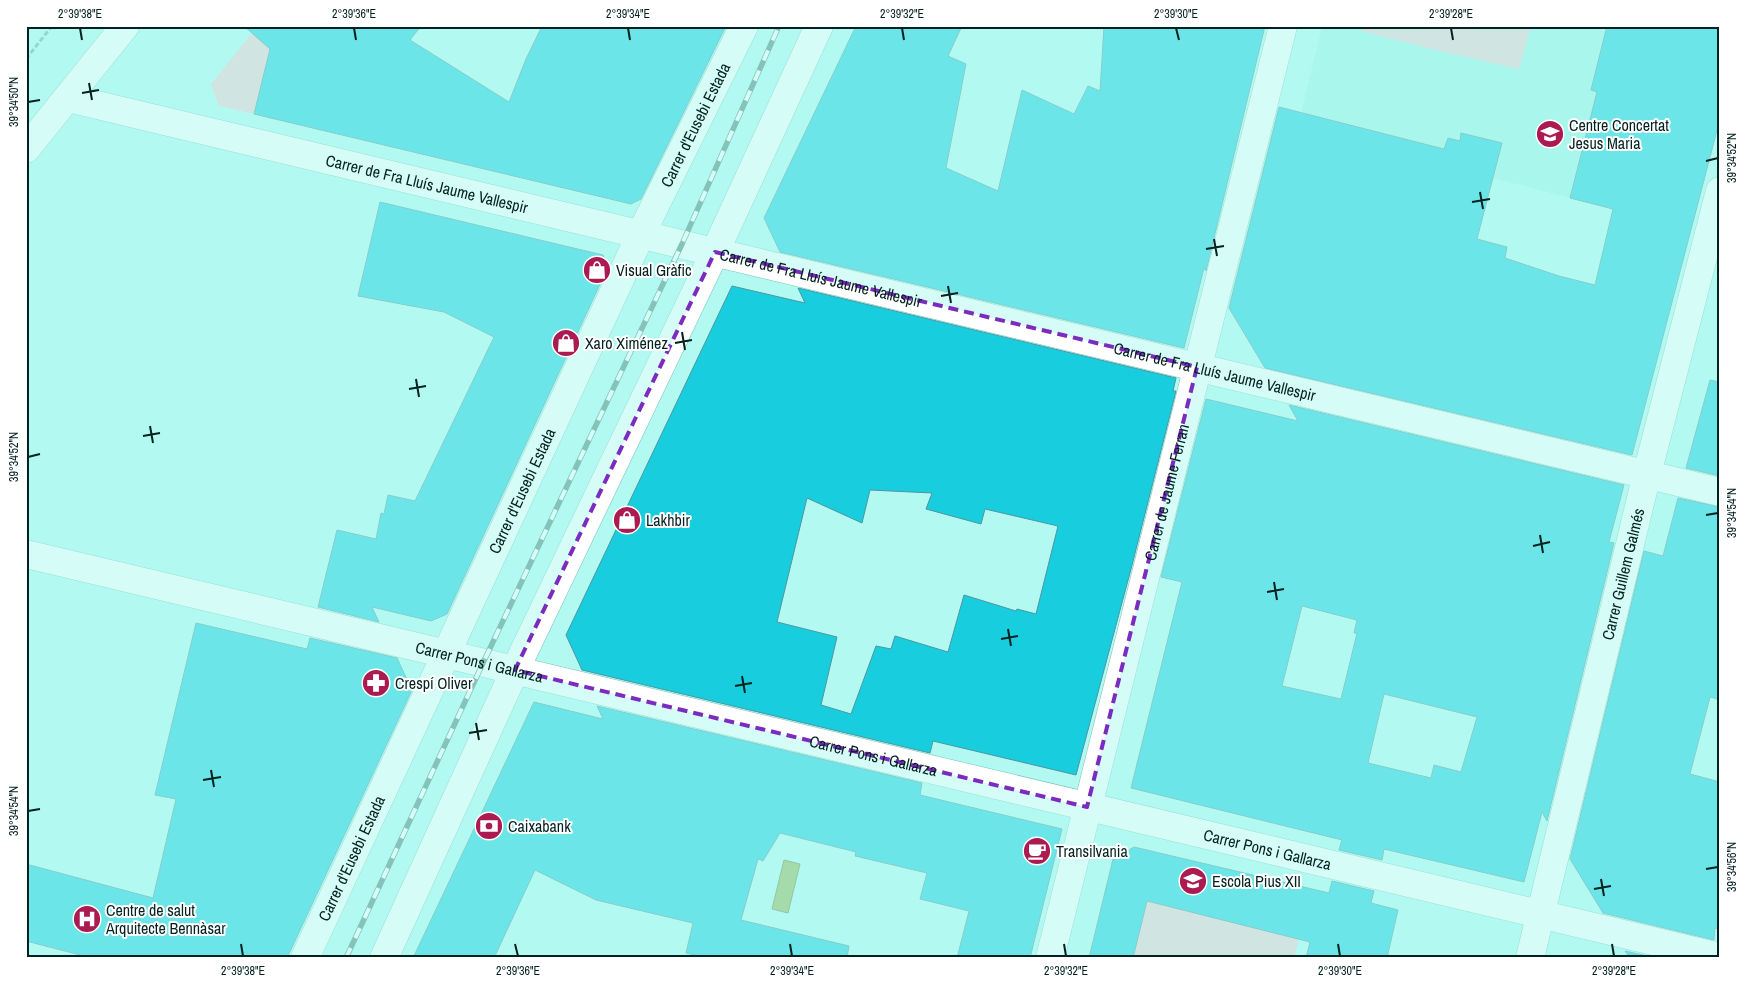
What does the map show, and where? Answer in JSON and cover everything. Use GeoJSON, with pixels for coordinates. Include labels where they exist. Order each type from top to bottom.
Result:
{"type":"FeatureCollection","features":[{"type":"Feature","properties":{"kind":"street"},"geometry":{"type":"LineString","coordinates":[[26,149],[125,26]]}},
{"type":"Feature","properties":{"kind":"street","name":"Carrer d'Eusebi Estada"},"geometry":{"type":"LineString","coordinates":[[305,958],[640,234],[744,26]]}},
{"type":"Feature","properties":{"kind":"street"},"geometry":{"type":"LineString","coordinates":[[384,958],[515,670],[715,252],[820,26]]}},
{"type":"Feature","properties":{"kind":"street","name":"Carrer de Jaume Ferran"},"geometry":{"type":"LineString","coordinates":[[1050,958],[1283,26]]}},
{"type":"Feature","properties":{"kind":"street","name":"Carrer de Fra Lluís Jaume Vallespir"},"geometry":{"type":"LineString","coordinates":[[68,98],[1720,492]]}},
{"type":"Feature","properties":{"kind":"street","name":"Carrer Guillem Galmés"},"geometry":{"type":"LineString","coordinates":[[1530,958],[1647,474],[1720,191]]}},
{"type":"Feature","properties":{"kind":"street","name":"Carrer Pons i Gallarza"},"geometry":{"type":"LineString","coordinates":[[26,554],[1720,957]]}},
{"type":"Feature","properties":{"kind":"path"},"geometry":{"type":"LineString","coordinates":[[26,59],[52,26]]}},
{"type":"Feature","properties":{"kind":"highlighted area"},"geometry":{"type":"Polygon","coordinates":[[[715,252],[1197,367],[1087,807],[515,670],[715,252]]]}},
{"type":"Feature","properties":{"kind":"shaded area","name":"Centre Concertat Jesus Maria"},"geometry":{"type":"Polygon","coordinates":[[[1322,26],[1720,26],[1720,119],[1691,229],[1493,178],[1497,162],[1301,113],[1322,26]]]}},
{"type":"Feature","properties":{"kind":"shaded area"},"geometry":{"type":"Polygon","coordinates":[[[1362,26],[1531,26],[1519,69],[1361,31],[1362,26]]]}},
{"type":"Feature","properties":{"kind":"shaded area"},"geometry":{"type":"Polygon","coordinates":[[[252,33],[270,48],[254,114],[219,106],[211,84],[252,33]]]}},
{"type":"Feature","properties":{"kind":"shaded area"},"geometry":{"type":"Polygon","coordinates":[[[784,860],[800,864],[788,913],[772,909],[784,860]]]}},
{"type":"Feature","properties":{"kind":"shaded area"},"geometry":{"type":"Polygon","coordinates":[[[1147,901],[1299,939],[1294,958],[1133,958],[1147,901]]]}},
{"type":"Feature","properties":{"kind":"building"},"geometry":{"type":"Polygon","coordinates":[[[244,26],[421,26],[410,40],[509,102],[526,59],[542,26],[726,26],[641,199],[631,204],[254,114],[270,49],[244,26]]]}},
{"type":"Feature","properties":{"kind":"building"},"geometry":{"type":"Polygon","coordinates":[[[856,26],[962,26],[948,56],[966,64],[946,168],[998,191],[1022,90],[1074,114],[1088,86],[1100,91],[1104,26],[1265,26],[1206,271],[1204,268],[1184,348],[780,252],[764,218],[856,26]]]}},
{"type":"Feature","properties":{"kind":"building"},"geometry":{"type":"Polygon","coordinates":[[[1607,26],[1720,26],[1720,119],[1632,455],[1265,368],[1229,308],[1279,107],[1444,149],[1448,138],[1460,141],[1461,133],[1502,143],[1477,239],[1507,247],[1505,258],[1559,276],[1595,285],[1613,209],[1570,198],[1597,92],[1591,90],[1607,26]]]}},
{"type":"Feature","properties":{"kind":"building"},"geometry":{"type":"Polygon","coordinates":[[[380,202],[603,255],[608,267],[447,614],[431,621],[372,607],[379,622],[318,607],[337,530],[376,539],[381,513],[384,514],[388,495],[415,501],[494,337],[444,312],[358,296],[380,202]]]}},
{"type":"Feature","properties":{"kind":"building"},"geometry":{"type":"Polygon","coordinates":[[[732,286],[805,303],[798,288],[1176,378],[1173,391],[1176,391],[1076,775],[933,741],[930,753],[582,670],[566,635],[732,286]],[[870,490],[862,523],[807,498],[777,622],[837,637],[821,705],[851,714],[876,646],[891,649],[895,636],[948,652],[964,595],[1016,611],[1017,609],[1036,614],[1058,526],[985,509],[981,524],[926,509],[932,493],[870,490]]]}},
{"type":"Feature","properties":{"kind":"building"},"geometry":{"type":"Polygon","coordinates":[[[1710,380],[1720,382],[1720,476],[1686,468],[1710,380]]]}},
{"type":"Feature","properties":{"kind":"building"},"geometry":{"type":"Polygon","coordinates":[[[1206,399],[1298,421],[1289,405],[1624,485],[1609,542],[1614,543],[1547,821],[1542,812],[1524,882],[1384,849],[1382,860],[1339,850],[1342,840],[1131,788],[1182,582],[1161,577],[1206,399]],[[1302,606],[1282,686],[1341,699],[1357,633],[1354,633],[1357,620],[1302,606]],[[1384,694],[1368,763],[1431,778],[1434,765],[1461,772],[1477,717],[1384,694]]]}},
{"type":"Feature","properties":{"kind":"building"},"geometry":{"type":"Polygon","coordinates":[[[1678,498],[1720,507],[1720,700],[1710,697],[1690,774],[1720,782],[1720,929],[1715,928],[1714,940],[1603,913],[1570,859],[1644,551],[1663,556],[1678,498]]]}},
{"type":"Feature","properties":{"kind":"building"},"geometry":{"type":"Polygon","coordinates":[[[196,623],[307,649],[310,638],[397,658],[412,690],[287,958],[92,958],[26,941],[26,864],[153,898],[176,799],[155,795],[196,623]]]}},
{"type":"Feature","properties":{"kind":"building"},"geometry":{"type":"Polygon","coordinates":[[[534,702],[603,719],[597,706],[922,783],[920,795],[1062,829],[1030,958],[957,958],[969,911],[920,899],[927,873],[855,856],[856,852],[780,833],[763,861],[758,859],[741,920],[849,946],[847,958],[705,958],[686,953],[693,923],[596,900],[535,870],[494,958],[413,958],[534,702]]]}},
{"type":"Feature","properties":{"kind":"building","name":"Escola Pius XII"},"geometry":{"type":"Polygon","coordinates":[[[1134,847],[1329,893],[1332,881],[1374,891],[1371,903],[1398,910],[1387,958],[1306,958],[1310,942],[1147,901],[1133,958],[1089,958],[1113,859],[1134,847]]]}},
{"type":"Feature","properties":{"kind":"building"},"geometry":{"type":"Polygon","coordinates":[[[1625,951],[1656,958],[1630,958],[1625,951]]]}},
{"type":"Feature","properties":{"kind":"railway"},"geometry":{"type":"LineString","coordinates":[[346,958],[483,663],[682,244],[779,26]]}},
{"type":"Feature","properties":{"kind":"place","name":"Centre Concertat Jesus Maria"},"geometry":{"type":"Point","coordinates":[1550,134]}},
{"type":"Feature","properties":{"kind":"place","name":"Visual Gràfic"},"geometry":{"type":"Point","coordinates":[597,270]}},
{"type":"Feature","properties":{"kind":"place","name":"Xaro Ximénez"},"geometry":{"type":"Point","coordinates":[566,343]}},
{"type":"Feature","properties":{"kind":"place","name":"Lakhbir"},"geometry":{"type":"Point","coordinates":[627,520]}},
{"type":"Feature","properties":{"kind":"place","name":"Crespí Oliver"},"geometry":{"type":"Point","coordinates":[376,683]}},
{"type":"Feature","properties":{"kind":"place","name":"Caixabank"},"geometry":{"type":"Point","coordinates":[489,826]}},
{"type":"Feature","properties":{"kind":"place","name":"Transilvania"},"geometry":{"type":"Point","coordinates":[1037,851]}},
{"type":"Feature","properties":{"kind":"place","name":"Escola Pius XII"},"geometry":{"type":"Point","coordinates":[1193,881]}},
{"type":"Feature","properties":{"kind":"place","name":"Centre de salut Arquitecte Bennàsar"},"geometry":{"type":"Point","coordinates":[87,919]}}]}
